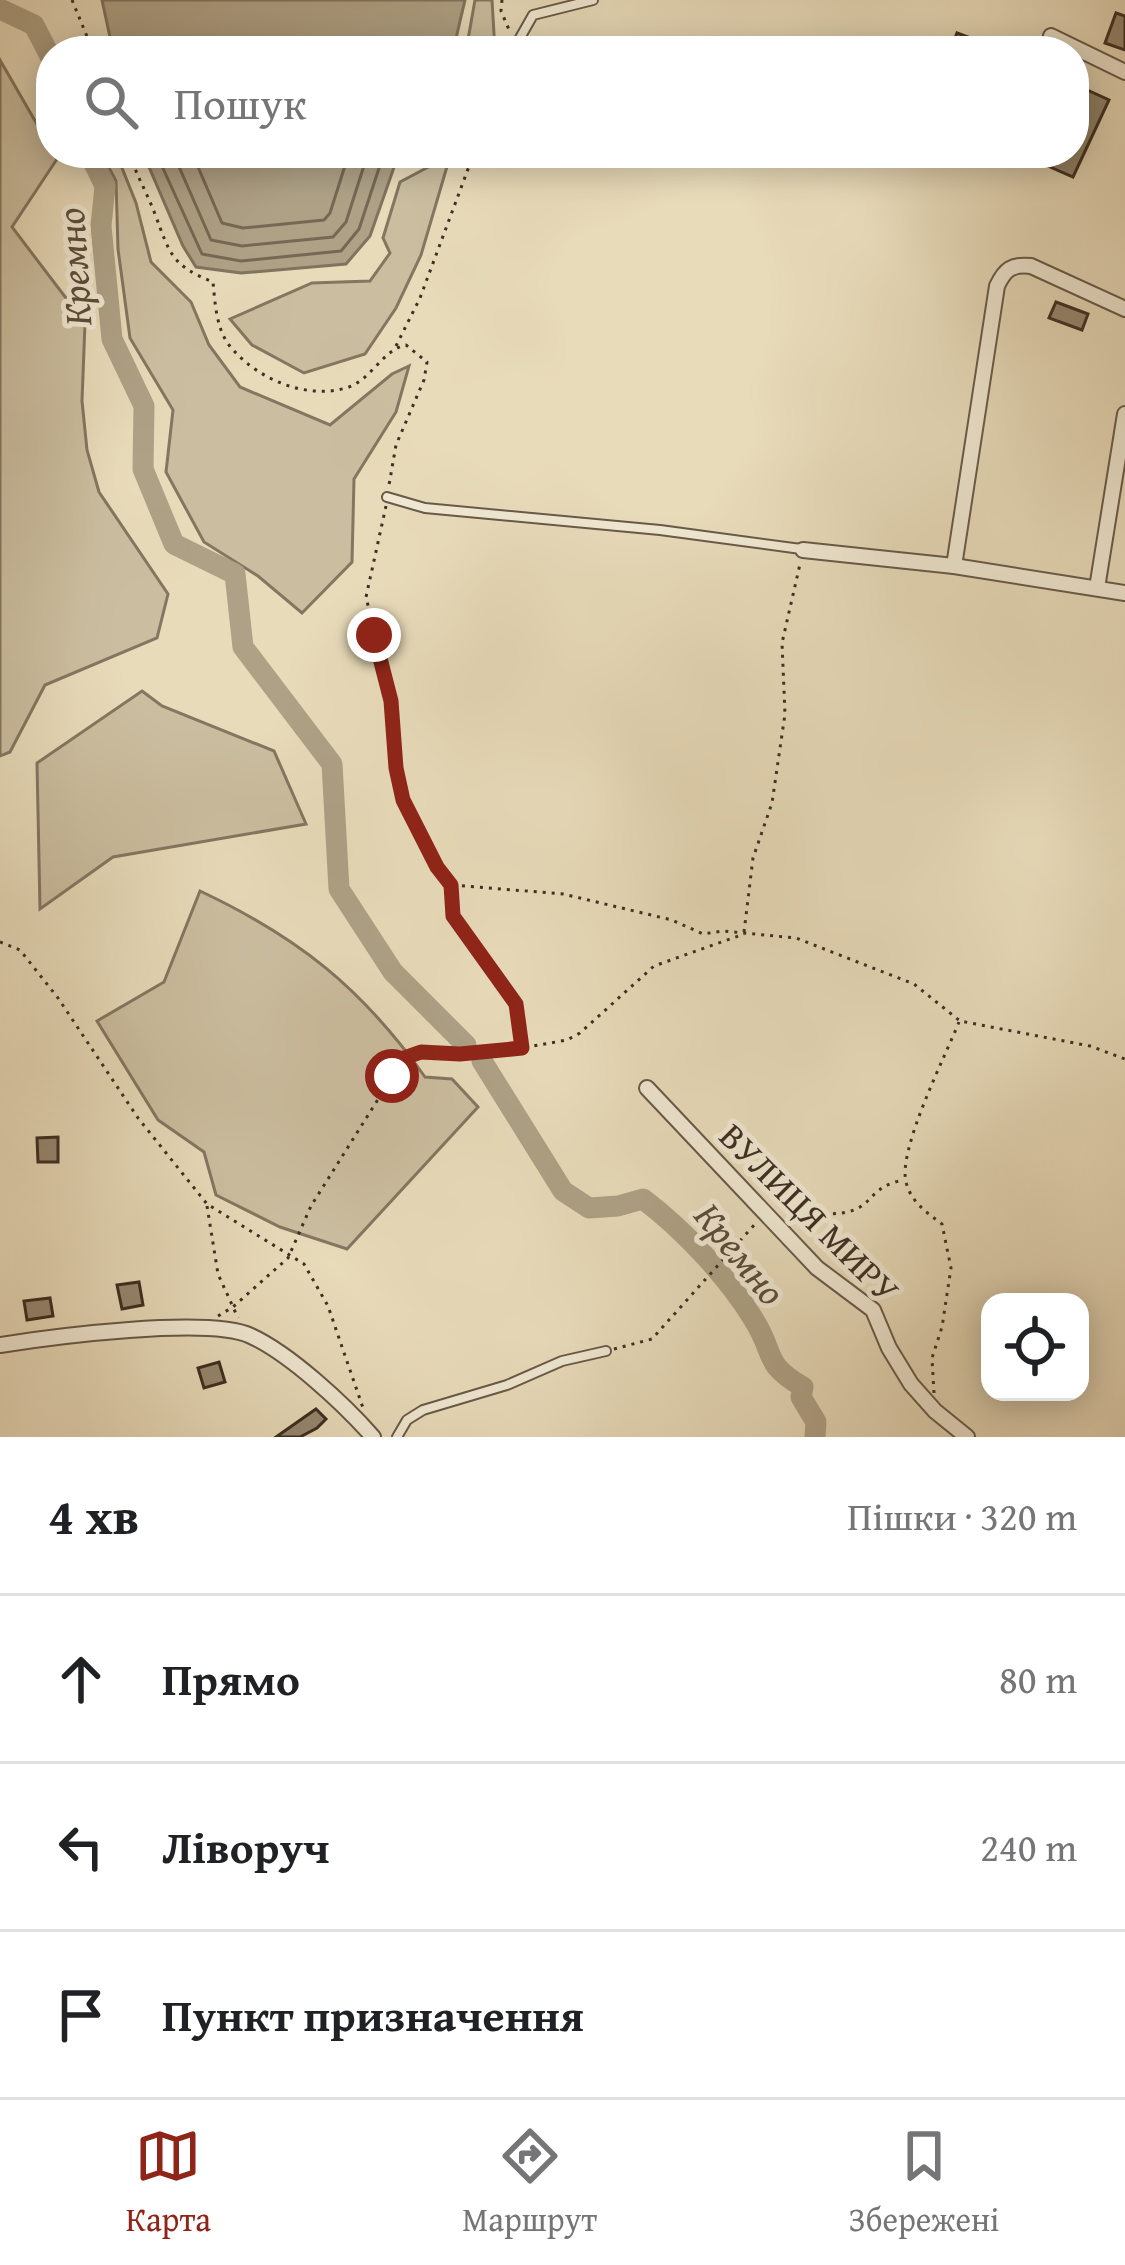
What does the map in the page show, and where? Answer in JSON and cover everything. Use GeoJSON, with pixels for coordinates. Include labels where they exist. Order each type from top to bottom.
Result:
{"type":"FeatureCollection","features":[{"type":"Feature","properties":{"kind":"street"},"geometry":{"type":"LineString","coordinates":[[1089,54],[1125,72]]}},
{"type":"Feature","properties":{"kind":"street"},"geometry":{"type":"LineString","coordinates":[[954,566],[997,286],[1004,272],[1015,264],[1031,266],[1125,310]]}},
{"type":"Feature","properties":{"kind":"street"},"geometry":{"type":"LineString","coordinates":[[1097,588],[1125,414]]}},
{"type":"Feature","properties":{"kind":"street"},"geometry":{"type":"LineString","coordinates":[[803,550],[954,566],[1125,592]]}},
{"type":"Feature","properties":{"kind":"street","name":"ВУЛИЦЯ МИРУ"},"geometry":{"type":"LineString","coordinates":[[647,1088],[817,1268],[874,1310],[911,1384],[967,1437]]}},
{"type":"Feature","properties":{"kind":"street"},"geometry":{"type":"LineString","coordinates":[[0,1345],[200,1326],[251,1336],[278,1353],[372,1435]]}},
{"type":"Feature","properties":{"kind":"lane"},"geometry":{"type":"LineString","coordinates":[[521,36],[533,15],[593,0]]}},
{"type":"Feature","properties":{"kind":"lane"},"geometry":{"type":"LineString","coordinates":[[387,497],[425,508],[660,530],[803,550]]}},
{"type":"Feature","properties":{"kind":"lane"},"geometry":{"type":"LineString","coordinates":[[397,1437],[407,1420],[423,1410],[507,1385],[562,1361],[606,1351]]}},
{"type":"Feature","properties":{"kind":"path"},"geometry":{"type":"LineString","coordinates":[[72,0],[88,36]]}},
{"type":"Feature","properties":{"kind":"path"},"geometry":{"type":"LineString","coordinates":[[502,0],[500,11],[512,36]]}},
{"type":"Feature","properties":{"kind":"path"},"geometry":{"type":"LineString","coordinates":[[135,168],[164,246],[185,271],[213,282],[216,314],[228,343],[262,374],[299,390],[348,388],[378,368],[396,347],[420,298],[468,168]]}},
{"type":"Feature","properties":{"kind":"path"},"geometry":{"type":"LineString","coordinates":[[396,347],[406,345],[427,362],[396,445],[367,597],[391,701],[396,768],[403,800],[451,885],[453,916],[516,1004],[522,1048]]}},
{"type":"Feature","properties":{"kind":"path"},"geometry":{"type":"LineString","coordinates":[[744,934],[753,859],[772,803],[785,714],[782,643],[803,550]]}},
{"type":"Feature","properties":{"kind":"path"},"geometry":{"type":"LineString","coordinates":[[451,885],[563,894],[672,920],[703,934],[796,938],[914,984],[959,1021],[1090,1046],[1125,1059]]}},
{"type":"Feature","properties":{"kind":"path"},"geometry":{"type":"LineString","coordinates":[[200,1326],[233,1307],[288,1258],[311,1206],[404,1058],[421,1052],[460,1054],[567,1040],[653,966],[744,934]]}},
{"type":"Feature","properties":{"kind":"path"},"geometry":{"type":"LineString","coordinates":[[0,942],[20,950],[58,998],[138,1118],[207,1204],[304,1264],[328,1306],[372,1435]]}},
{"type":"Feature","properties":{"kind":"path"},"geometry":{"type":"LineString","coordinates":[[935,1411],[932,1358],[951,1268],[942,1224],[917,1205],[905,1179],[910,1140],[959,1021]]}},
{"type":"Feature","properties":{"kind":"path"},"geometry":{"type":"LineString","coordinates":[[606,1351],[652,1339],[737,1242],[786,1205],[818,1214],[854,1210],[883,1184],[905,1179]]}},
{"type":"Feature","properties":{"kind":"path"},"geometry":{"type":"LineString","coordinates":[[207,1204],[218,1274],[233,1307]]}},
{"type":"Feature","properties":{"kind":"shaded area"},"geometry":{"type":"Polygon","coordinates":[[[475,0],[492,0],[494,36],[469,36],[475,0]]]}},
{"type":"Feature","properties":{"kind":"shaded area"},"geometry":{"type":"Polygon","coordinates":[[[0,60],[36,123],[36,168],[51,168],[12,227],[85,323],[82,401],[87,450],[99,492],[168,594],[157,638],[45,685],[10,752],[0,756],[0,60]]]}},
{"type":"Feature","properties":{"kind":"shaded area"},"geometry":{"type":"Polygon","coordinates":[[[109,168],[122,168],[151,262],[191,302],[209,345],[240,387],[330,425],[392,374],[409,366],[396,412],[354,479],[352,562],[302,613],[258,576],[204,542],[166,472],[173,410],[130,338],[118,249],[116,181],[109,168]]]}},
{"type":"Feature","properties":{"kind":"shaded area"},"geometry":{"type":"Polygon","coordinates":[[[426,168],[447,168],[421,255],[396,308],[365,354],[304,373],[252,345],[230,319],[312,283],[370,281],[390,253],[383,238],[400,182],[426,168]]]}},
{"type":"Feature","properties":{"kind":"shaded area"},"geometry":{"type":"Polygon","coordinates":[[[142,691],[162,706],[274,751],[306,824],[113,857],[40,909],[37,763],[142,691]]]}},
{"type":"Feature","properties":{"kind":"shaded area"},"geometry":{"type":"Polygon","coordinates":[[[200,891],[268,927],[326,968],[377,1017],[425,1077],[452,1079],[478,1107],[347,1249],[280,1227],[216,1195],[204,1152],[158,1120],[97,1021],[164,982],[200,891]]]}},
{"type":"Feature","properties":{"kind":"water"},"geometry":{"type":"Polygon","coordinates":[[[102,0],[465,0],[457,36],[110,36],[102,0]]]}},
{"type":"Feature","properties":{"kind":"water"},"geometry":{"type":"Polygon","coordinates":[[[149,168],[394,168],[370,236],[346,264],[241,273],[196,267],[149,168]]]}},
{"type":"Feature","properties":{"kind":"building"},"geometry":{"type":"Polygon","coordinates":[[[1116,13],[1125,16],[1125,50],[1105,43],[1116,13]]]}},
{"type":"Feature","properties":{"kind":"building"},"geometry":{"type":"Polygon","coordinates":[[[1089,91],[1109,100],[1089,143],[1089,91]]]}},
{"type":"Feature","properties":{"kind":"building"},"geometry":{"type":"Polygon","coordinates":[[[1053,168],[1077,168],[1073,177],[1053,168]]]}},
{"type":"Feature","properties":{"kind":"building"},"geometry":{"type":"Polygon","coordinates":[[[1056,302],[1088,314],[1082,330],[1049,318],[1056,302]]]}},
{"type":"Feature","properties":{"kind":"building"},"geometry":{"type":"Polygon","coordinates":[[[58,1137],[58,1162],[38,1162],[37,1138],[58,1137]]]}},
{"type":"Feature","properties":{"kind":"building"},"geometry":{"type":"Polygon","coordinates":[[[139,1282],[143,1305],[122,1309],[117,1285],[139,1282]]]}},
{"type":"Feature","properties":{"kind":"building"},"geometry":{"type":"Polygon","coordinates":[[[50,1298],[53,1316],[27,1320],[24,1301],[50,1298]]]}},
{"type":"Feature","properties":{"kind":"building"},"geometry":{"type":"Polygon","coordinates":[[[219,1362],[225,1382],[204,1388],[198,1368],[219,1362]]]}},
{"type":"Feature","properties":{"kind":"building"},"geometry":{"type":"Polygon","coordinates":[[[316,1409],[326,1419],[317,1428],[300,1437],[276,1437],[316,1409]]]}},
{"type":"Feature","properties":{"kind":"waterway","name":"Кремно"},"geometry":{"type":"LineString","coordinates":[[0,9],[34,25],[40,36]]}},
{"type":"Feature","properties":{"kind":"waterway","name":"Кремно"},"geometry":{"type":"LineString","coordinates":[[96,168],[105,186],[101,226],[112,339],[144,406],[143,469],[174,544],[235,574],[243,647],[332,764],[339,889],[393,972],[466,1045]]}},
{"type":"Feature","properties":{"kind":"waterway","name":"Кремно"},"geometry":{"type":"LineString","coordinates":[[482,1061],[563,1191],[589,1208],[643,1199],[704,1255],[743,1304],[775,1364],[803,1387],[801,1397],[816,1422],[815,1437]]}},
{"type":"Feature","properties":{"kind":"route"},"geometry":{"type":"LineString","coordinates":[[374,635],[391,701],[403,800],[451,885],[453,916],[516,1004],[522,1048],[421,1052],[404,1058],[392,1076]]}}]}
